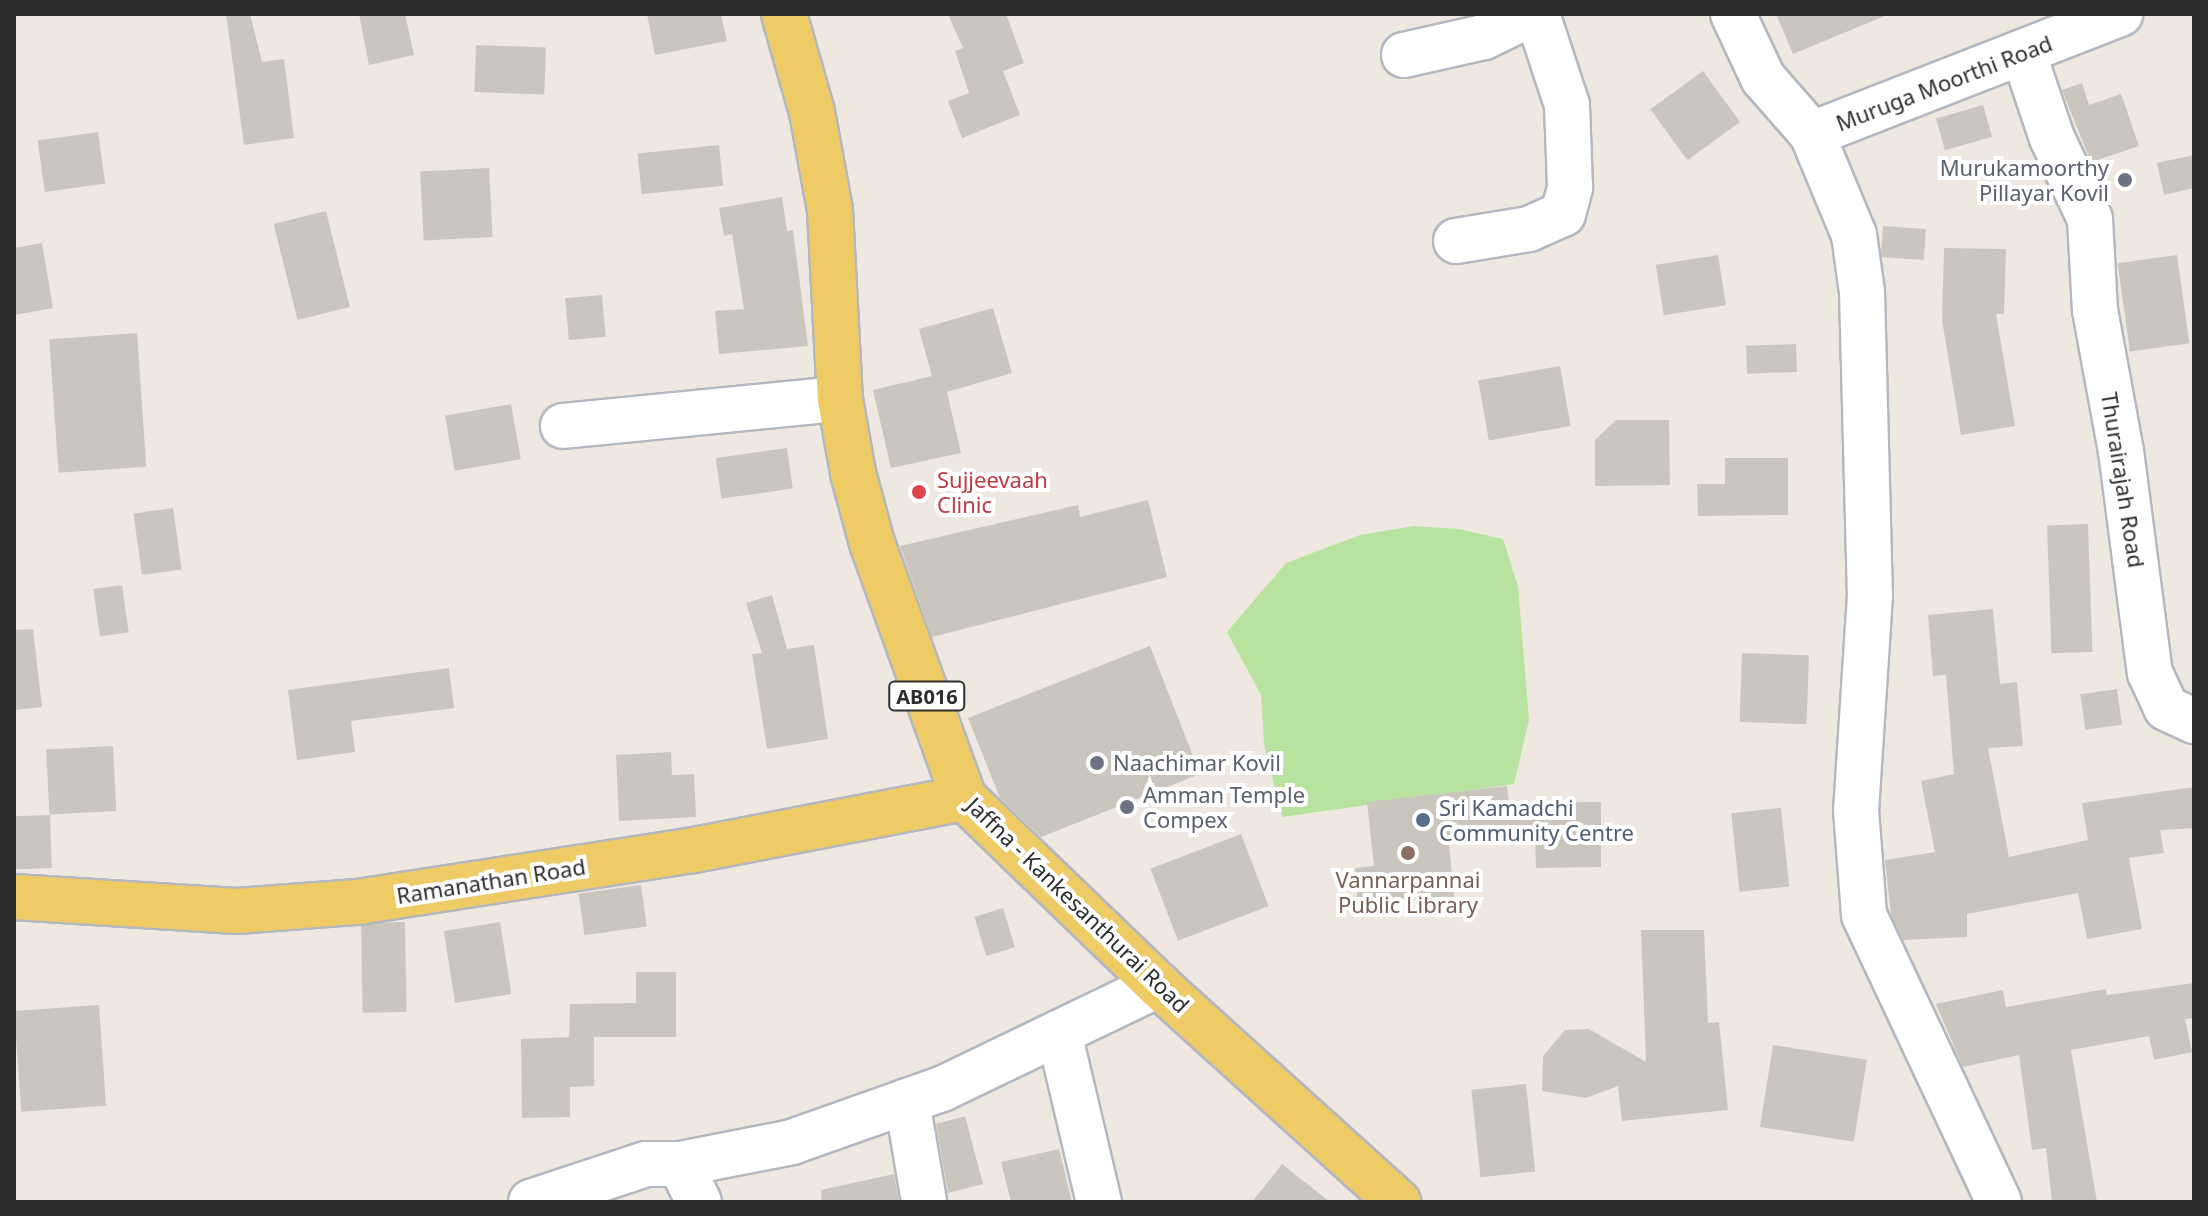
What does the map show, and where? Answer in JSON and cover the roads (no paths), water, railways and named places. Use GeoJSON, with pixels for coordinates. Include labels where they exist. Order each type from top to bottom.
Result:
{"type":"FeatureCollection","features":[{"type":"Feature","properties":{"kind":"main road","name":"Jaffna - Kankesanthurai Road"},"geometry":{"type":"LineString","coordinates":[[784,14],[812,112],[830,210],[840,399],[872,543],[964,798],[1158,985],[1398,1202]]}},
{"type":"Feature","properties":{"kind":"main road","name":"Ramanathan Road"},"geometry":{"type":"LineString","coordinates":[[14,897],[237,911],[358,902],[694,850],[964,798]]}},
{"type":"Feature","properties":{"kind":"street"},"geometry":{"type":"LineString","coordinates":[[1404,55],[1484,37],[1531,14]]}},
{"type":"Feature","properties":{"kind":"street"},"geometry":{"type":"LineString","coordinates":[[1456,241],[1529,229],[1563,214],[1570,187],[1567,105],[1537,14]]}},
{"type":"Feature","properties":{"kind":"street"},"geometry":{"type":"LineString","coordinates":[[1733,14],[1763,78],[1812,134],[1854,235],[1868,366],[1870,595],[1856,810],[1864,915],[1999,1202]]}},
{"type":"Feature","properties":{"kind":"street","name":"Muruga Moorthi Road"},"geometry":{"type":"LineString","coordinates":[[1812,134],[2120,14]]}},
{"type":"Feature","properties":{"kind":"street","name":"Thurairajah Road"},"geometry":{"type":"LineString","coordinates":[[2023,52],[2052,138],[2090,219],[2095,310],[2150,673],[2166,708],[2194,721]]}},
{"type":"Feature","properties":{"kind":"street"},"geometry":{"type":"LineString","coordinates":[[563,426],[840,399]]}},
{"type":"Feature","properties":{"kind":"street"},"geometry":{"type":"LineString","coordinates":[[531,1202],[646,1164],[689,1183],[907,1101],[1158,985]]}},
{"type":"Feature","properties":{"kind":"street"},"geometry":{"type":"LineString","coordinates":[[1059,1033],[1099,1202]]}},
{"type":"Feature","properties":{"kind":"street"},"geometry":{"type":"LineString","coordinates":[[907,1101],[924,1202]]}},
{"type":"Feature","properties":{"kind":"place","name":"Murukamoorthy Pillayar Kovil"},"geometry":{"type":"Point","coordinates":[2125,180]}},
{"type":"Feature","properties":{"kind":"place","name":"Sujjeevaah Clinic"},"geometry":{"type":"Point","coordinates":[919,492]}},
{"type":"Feature","properties":{"kind":"place","name":"Naachimar Kovil"},"geometry":{"type":"Point","coordinates":[1097,763]}},
{"type":"Feature","properties":{"kind":"place","name":"Amman Temple Compex"},"geometry":{"type":"Point","coordinates":[1127,807]}},
{"type":"Feature","properties":{"kind":"place","name":"Sri Kamadchi Community Centre"},"geometry":{"type":"Point","coordinates":[1423,820]}},
{"type":"Feature","properties":{"kind":"place","name":"Vannarpannai Public Library"},"geometry":{"type":"Point","coordinates":[1408,853]}}]}
